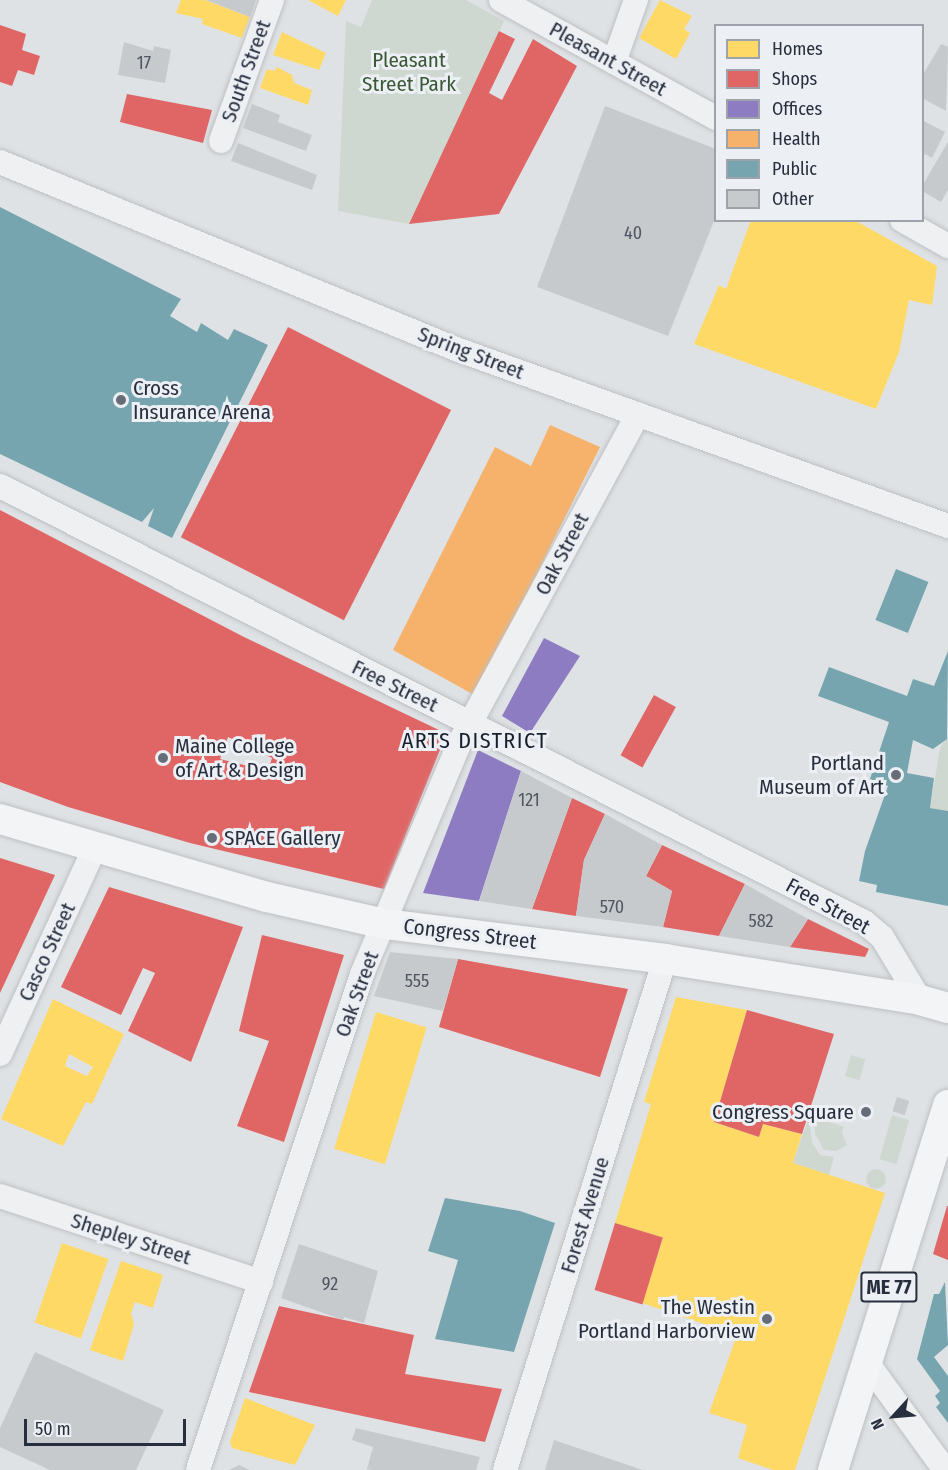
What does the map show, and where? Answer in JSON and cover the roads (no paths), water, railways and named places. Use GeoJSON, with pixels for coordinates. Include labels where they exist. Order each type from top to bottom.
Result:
{"type":"FeatureCollection","features":[{"type":"Feature","properties":{"kind":"main road","name":"Congress Street"},"geometry":{"type":"LineString","coordinates":[[0,819],[94,849],[385,924],[665,959],[934,1004]]}},
{"type":"Feature","properties":{"kind":"main road","name":"ME 77"},"geometry":{"type":"LineString","coordinates":[[832,1470],[948,1105]]}},
{"type":"Feature","properties":{"kind":"street","name":"South Street"},"geometry":{"type":"LineString","coordinates":[[221,141],[272,0]]}},
{"type":"Feature","properties":{"kind":"street","name":"Pleasant Street"},"geometry":{"type":"LineString","coordinates":[[501,0],[714,117]]}},
{"type":"Feature","properties":{"kind":"street"},"geometry":{"type":"LineString","coordinates":[[614,62],[636,0]]}},
{"type":"Feature","properties":{"kind":"street","name":"Spring Street"},"geometry":{"type":"LineString","coordinates":[[0,162],[456,349],[948,526]]}},
{"type":"Feature","properties":{"kind":"street"},"geometry":{"type":"LineString","coordinates":[[906,222],[948,246]]}},
{"type":"Feature","properties":{"kind":"street","name":"Oak Street"},"geometry":{"type":"LineString","coordinates":[[198,1470],[362,974],[471,723],[638,414]]}},
{"type":"Feature","properties":{"kind":"street","name":"Free Street"},"geometry":{"type":"LineString","coordinates":[[0,486],[864,922],[882,937],[934,1004]]}},
{"type":"Feature","properties":{"kind":"street","name":"Casco Street"},"geometry":{"type":"LineString","coordinates":[[0,1054],[94,849]]}},
{"type":"Feature","properties":{"kind":"street","name":"Forest Avenue"},"geometry":{"type":"LineString","coordinates":[[505,1470],[665,959]]}},
{"type":"Feature","properties":{"kind":"street","name":"Shepley Street"},"geometry":{"type":"LineString","coordinates":[[0,1196],[261,1282]]}},
{"type":"Feature","properties":{"kind":"street"},"geometry":{"type":"LineString","coordinates":[[866,1361],[945,1470]]}},
{"type":"Feature","properties":{"kind":"place","name":"Cross Insurance Arena"},"geometry":{"type":"Point","coordinates":[121,400]}},
{"type":"Feature","properties":{"kind":"place","name":"Maine College of Art & Design"},"geometry":{"type":"Point","coordinates":[163,758]}},
{"type":"Feature","properties":{"kind":"place","name":"Portland Museum of Art"},"geometry":{"type":"Point","coordinates":[896,775]}},
{"type":"Feature","properties":{"kind":"place","name":"SPACE Gallery"},"geometry":{"type":"Point","coordinates":[212,838]}},
{"type":"Feature","properties":{"kind":"place","name":"Congress Square"},"geometry":{"type":"Point","coordinates":[866,1112]}},
{"type":"Feature","properties":{"kind":"place","name":"The Westin Portland Harborview"},"geometry":{"type":"Point","coordinates":[767,1319]}},
{"type":"Feature","properties":{"kind":"district","name":"ARTS DISTRICT"},"geometry":{"type":"Point","coordinates":[475,741]}},
{"type":"Feature","properties":{"kind":"park label","name":"Pleasant Street Park"},"geometry":{"type":"Point","coordinates":[409,72]}}]}
